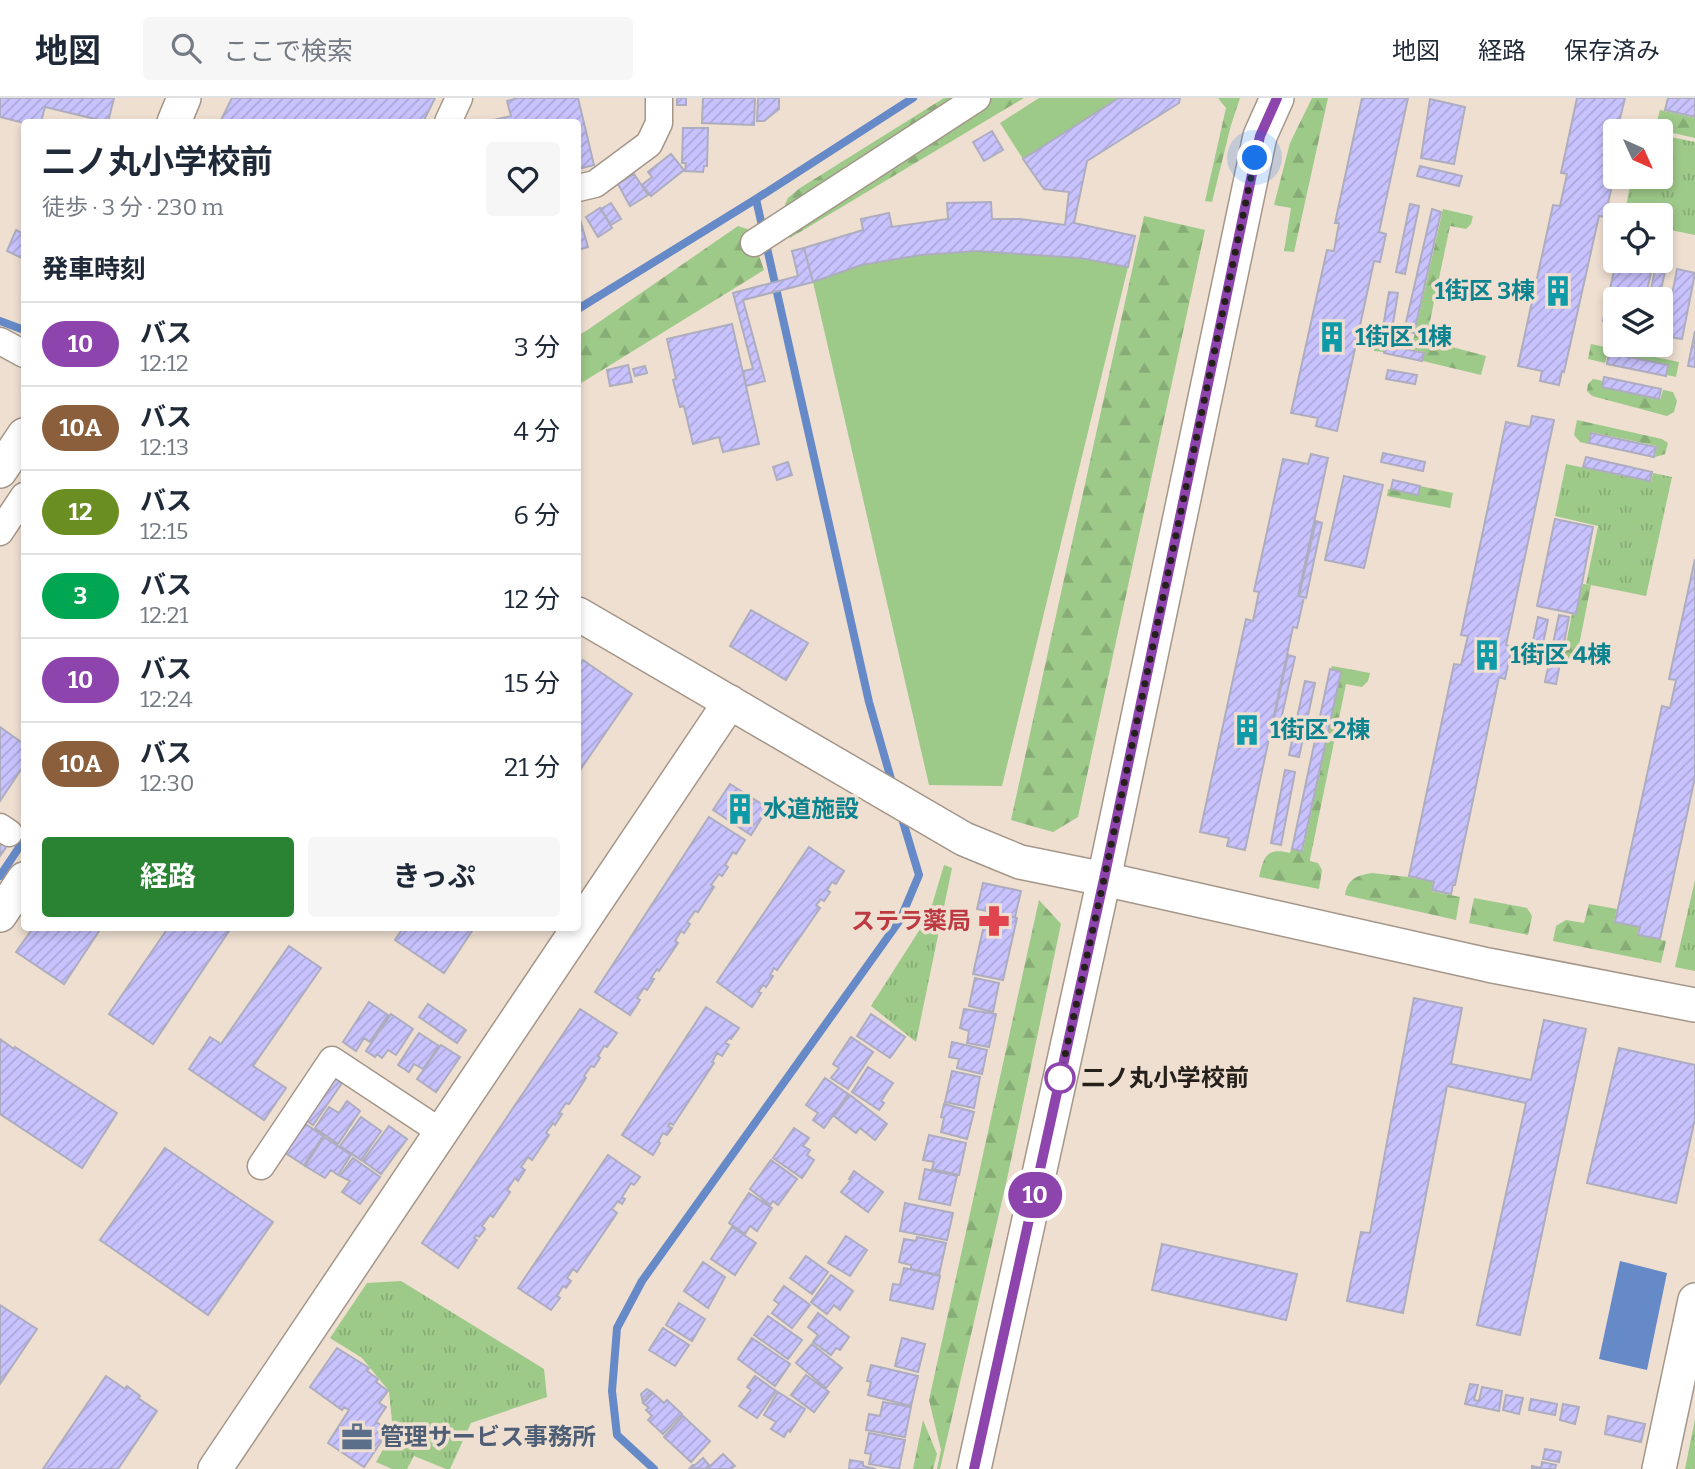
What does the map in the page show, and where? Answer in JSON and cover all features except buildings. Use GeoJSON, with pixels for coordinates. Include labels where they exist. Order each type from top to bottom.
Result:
{"type":"FeatureCollection","features":[{"type":"Feature","properties":{"kind":"street"},"geometry":{"type":"LineString","coordinates":[[175,119],[184,98]]}},
{"type":"Feature","properties":{"kind":"street"},"geometry":{"type":"LineString","coordinates":[[448,119],[459,98]]}},
{"type":"Feature","properties":{"kind":"street"},"geometry":{"type":"LineString","coordinates":[[581,187],[595,184],[649,144],[659,123],[659,98]]}},
{"type":"Feature","properties":{"kind":"street"},"geometry":{"type":"LineString","coordinates":[[754,243],[977,98]]}},
{"type":"Feature","properties":{"kind":"street"},"geometry":{"type":"LineString","coordinates":[[974,1469],[1104,879],[1260,136],[1277,98]]}},
{"type":"Feature","properties":{"kind":"street"},"geometry":{"type":"LineString","coordinates":[[0,341],[21,353]]}},
{"type":"Feature","properties":{"kind":"street"},"geometry":{"type":"LineString","coordinates":[[0,471],[21,440]]}},
{"type":"Feature","properties":{"kind":"street"},"geometry":{"type":"LineString","coordinates":[[0,532],[21,500]]}},
{"type":"Feature","properties":{"kind":"street"},"geometry":{"type":"LineString","coordinates":[[581,616],[964,839],[1020,862],[1480,964],[1695,1005]]}},
{"type":"Feature","properties":{"kind":"street"},"geometry":{"type":"LineString","coordinates":[[581,924],[730,702]]}},
{"type":"Feature","properties":{"kind":"street"},"geometry":{"type":"LineString","coordinates":[[215,1469],[576,931]]}},
{"type":"Feature","properties":{"kind":"street"},"geometry":{"type":"LineString","coordinates":[[261,1166],[332,1060],[441,1132]]}},
{"type":"Feature","properties":{"kind":"street"},"geometry":{"type":"LineString","coordinates":[[1659,1469],[1695,1300]]}},
{"type":"Feature","properties":{"kind":"green space"},"geometry":{"type":"Polygon","coordinates":[[[944,98],[1024,98],[790,238],[785,204],[788,198],[944,98]]]}},
{"type":"Feature","properties":{"kind":"green space"},"geometry":{"type":"Polygon","coordinates":[[[1039,98],[1119,98],[1023,159],[1000,123],[1039,98]]]}},
{"type":"Feature","properties":{"kind":"green space"},"geometry":{"type":"Polygon","coordinates":[[[1218,98],[1240,98],[1212,202],[1205,201],[1226,108],[1218,98]]]}},
{"type":"Feature","properties":{"kind":"green space"},"geometry":{"type":"Polygon","coordinates":[[[1312,98],[1328,98],[1294,252],[1284,251],[1291,208],[1274,205],[1290,143],[1312,98]]]}},
{"type":"Feature","properties":{"kind":"green space"},"geometry":{"type":"Polygon","coordinates":[[[1660,110],[1695,118],[1695,138],[1673,133],[1673,119],[1658,119],[1660,110]]]}},
{"type":"Feature","properties":{"kind":"green space"},"geometry":{"type":"Polygon","coordinates":[[[1673,137],[1695,142],[1695,235],[1673,230],[1673,203],[1627,203],[1629,189],[1673,189],[1673,137]]]}},
{"type":"Feature","properties":{"kind":"green space"},"geometry":{"type":"Polygon","coordinates":[[[1443,209],[1473,216],[1466,229],[1450,226],[1426,340],[1486,356],[1481,375],[1423,361],[1424,352],[1386,344],[1384,352],[1374,351],[1377,336],[1413,341],[1443,209]]]}},
{"type":"Feature","properties":{"kind":"green space"},"geometry":{"type":"Polygon","coordinates":[[[1144,216],[1205,230],[1078,817],[1053,832],[1011,820],[1144,216]]]}},
{"type":"Feature","properties":{"kind":"green space"},"geometry":{"type":"Polygon","coordinates":[[[738,226],[750,230],[764,270],[581,383],[581,334],[738,226]]]}},
{"type":"Feature","properties":{"kind":"green space"},"geometry":{"type":"Polygon","coordinates":[[[976,251],[1080,258],[1128,267],[1002,786],[929,785],[813,282],[861,265],[920,255],[976,251]]]}},
{"type":"Feature","properties":{"kind":"green space"},"geometry":{"type":"Polygon","coordinates":[[[1591,344],[1603,346],[1603,357],[1607,357],[1605,363],[1588,359],[1591,344]]]}},
{"type":"Feature","properties":{"kind":"green space"},"geometry":{"type":"Polygon","coordinates":[[[1631,357],[1655,357],[1679,362],[1676,377],[1667,375],[1668,365],[1631,357]]]}},
{"type":"Feature","properties":{"kind":"green space"},"geometry":{"type":"Polygon","coordinates":[[[1593,379],[1603,381],[1602,387],[1660,400],[1663,390],[1673,392],[1677,401],[1674,412],[1667,416],[1592,396],[1587,391],[1588,384],[1593,379]]]}},
{"type":"Feature","properties":{"kind":"green space"},"geometry":{"type":"Polygon","coordinates":[[[1577,420],[1662,439],[1668,443],[1665,454],[1655,457],[1657,446],[1591,432],[1588,444],[1580,442],[1574,435],[1577,420]]]}},
{"type":"Feature","properties":{"kind":"green space"},"geometry":{"type":"Polygon","coordinates":[[[1566,464],[1651,482],[1653,473],[1672,477],[1646,596],[1586,584],[1598,526],[1555,516],[1566,464]]]}},
{"type":"Feature","properties":{"kind":"green space"},"geometry":{"type":"Polygon","coordinates":[[[1420,486],[1453,493],[1450,508],[1387,496],[1388,489],[1418,495],[1420,486]]]}},
{"type":"Feature","properties":{"kind":"green space"},"geometry":{"type":"Polygon","coordinates":[[[1583,584],[1591,585],[1576,660],[1563,658],[1572,614],[1576,615],[1583,584]]]}},
{"type":"Feature","properties":{"kind":"green space"},"geometry":{"type":"Polygon","coordinates":[[[1332,666],[1370,673],[1368,681],[1362,687],[1346,684],[1310,859],[1318,863],[1322,870],[1319,889],[1259,877],[1267,855],[1276,851],[1290,853],[1291,849],[1303,851],[1341,672],[1331,669],[1332,666]]]}},
{"type":"Feature","properties":{"kind":"green space"},"geometry":{"type":"Polygon","coordinates":[[[944,865],[952,868],[916,1042],[871,1006],[929,915],[944,865]]]}},
{"type":"Feature","properties":{"kind":"green space"},"geometry":{"type":"Polygon","coordinates":[[[1372,873],[1433,882],[1431,891],[1460,897],[1456,920],[1345,895],[1348,885],[1354,879],[1372,873]]]}},
{"type":"Feature","properties":{"kind":"green space"},"geometry":{"type":"Polygon","coordinates":[[[1695,880],[1695,971],[1675,967],[1695,880]]]}},
{"type":"Feature","properties":{"kind":"green space"},"geometry":{"type":"Polygon","coordinates":[[[1474,898],[1527,908],[1532,916],[1528,935],[1469,923],[1474,898]]]}},
{"type":"Feature","properties":{"kind":"green space"},"geometry":{"type":"Polygon","coordinates":[[[1039,900],[1061,924],[1007,1179],[940,1469],[937,1469],[941,1450],[929,1400],[1039,900]]]}},
{"type":"Feature","properties":{"kind":"green space"},"geometry":{"type":"Polygon","coordinates":[[[1589,904],[1617,909],[1614,922],[1639,927],[1637,935],[1666,941],[1661,963],[1553,941],[1556,926],[1566,920],[1584,923],[1589,904]]]}},
{"type":"Feature","properties":{"kind":"green space"},"geometry":{"type":"Polygon","coordinates":[[[401,1281],[544,1369],[547,1397],[471,1423],[450,1469],[414,1456],[407,1469],[392,1469],[376,1462],[393,1432],[389,1391],[362,1358],[330,1338],[367,1283],[401,1281]]]}},
{"type":"Feature","properties":{"kind":"green space"},"geometry":{"type":"Polygon","coordinates":[[[1695,1419],[1695,1469],[1685,1469],[1695,1419]]]}},
{"type":"Feature","properties":{"kind":"green space"},"geometry":{"type":"Polygon","coordinates":[[[923,1420],[937,1454],[933,1469],[913,1469],[923,1420]]]}},
{"type":"Feature","properties":{"kind":"water"},"geometry":{"type":"Polygon","coordinates":[[[1620,1261],[1667,1273],[1647,1370],[1599,1359],[1620,1261]]]}},
{"type":"Feature","properties":{"kind":"waterway"},"geometry":{"type":"LineString","coordinates":[[581,307],[913,98]]}},
{"type":"Feature","properties":{"kind":"waterway"},"geometry":{"type":"LineString","coordinates":[[756,199],[869,702],[893,786]]}},
{"type":"Feature","properties":{"kind":"waterway"},"geometry":{"type":"LineString","coordinates":[[0,321],[21,329]]}},
{"type":"Feature","properties":{"kind":"waterway"},"geometry":{"type":"LineString","coordinates":[[654,1469],[617,1435],[612,1391],[617,1328],[642,1281],[900,920],[919,875],[901,815]]}},
{"type":"Feature","properties":{"kind":"waterway"},"geometry":{"type":"LineString","coordinates":[[0,876],[21,844]]}},
{"type":"Feature","properties":{"kind":"bus line","name":"10"},"geometry":{"type":"LineString","coordinates":[[974,1469],[1104,879],[1260,136],[1277,98]]}},
{"type":"Feature","properties":{"kind":"place","name":"1街区 3棟"},"geometry":{"type":"Point","coordinates":[1558,291]}},
{"type":"Feature","properties":{"kind":"place","name":"1街区 1棟"},"geometry":{"type":"Point","coordinates":[1332,337]}},
{"type":"Feature","properties":{"kind":"place","name":"1街区 4棟"},"geometry":{"type":"Point","coordinates":[1487,655]}},
{"type":"Feature","properties":{"kind":"place","name":"1街区 2棟"},"geometry":{"type":"Point","coordinates":[1247,730]}},
{"type":"Feature","properties":{"kind":"place","name":"水道施設"},"geometry":{"type":"Point","coordinates":[740,809]}},
{"type":"Feature","properties":{"kind":"place","name":"ステラ薬局"},"geometry":{"type":"Point","coordinates":[994,921]}},
{"type":"Feature","properties":{"kind":"place","name":"二ノ丸小学校前"},"geometry":{"type":"Point","coordinates":[1060,1078]}},
{"type":"Feature","properties":{"kind":"place","name":"管理サービス事務所"},"geometry":{"type":"Point","coordinates":[357,1437]}},
{"type":"Feature","properties":{"kind":"route"},"geometry":{"type":"LineString","coordinates":[[1060,1078],[1255,158]]}}]}
